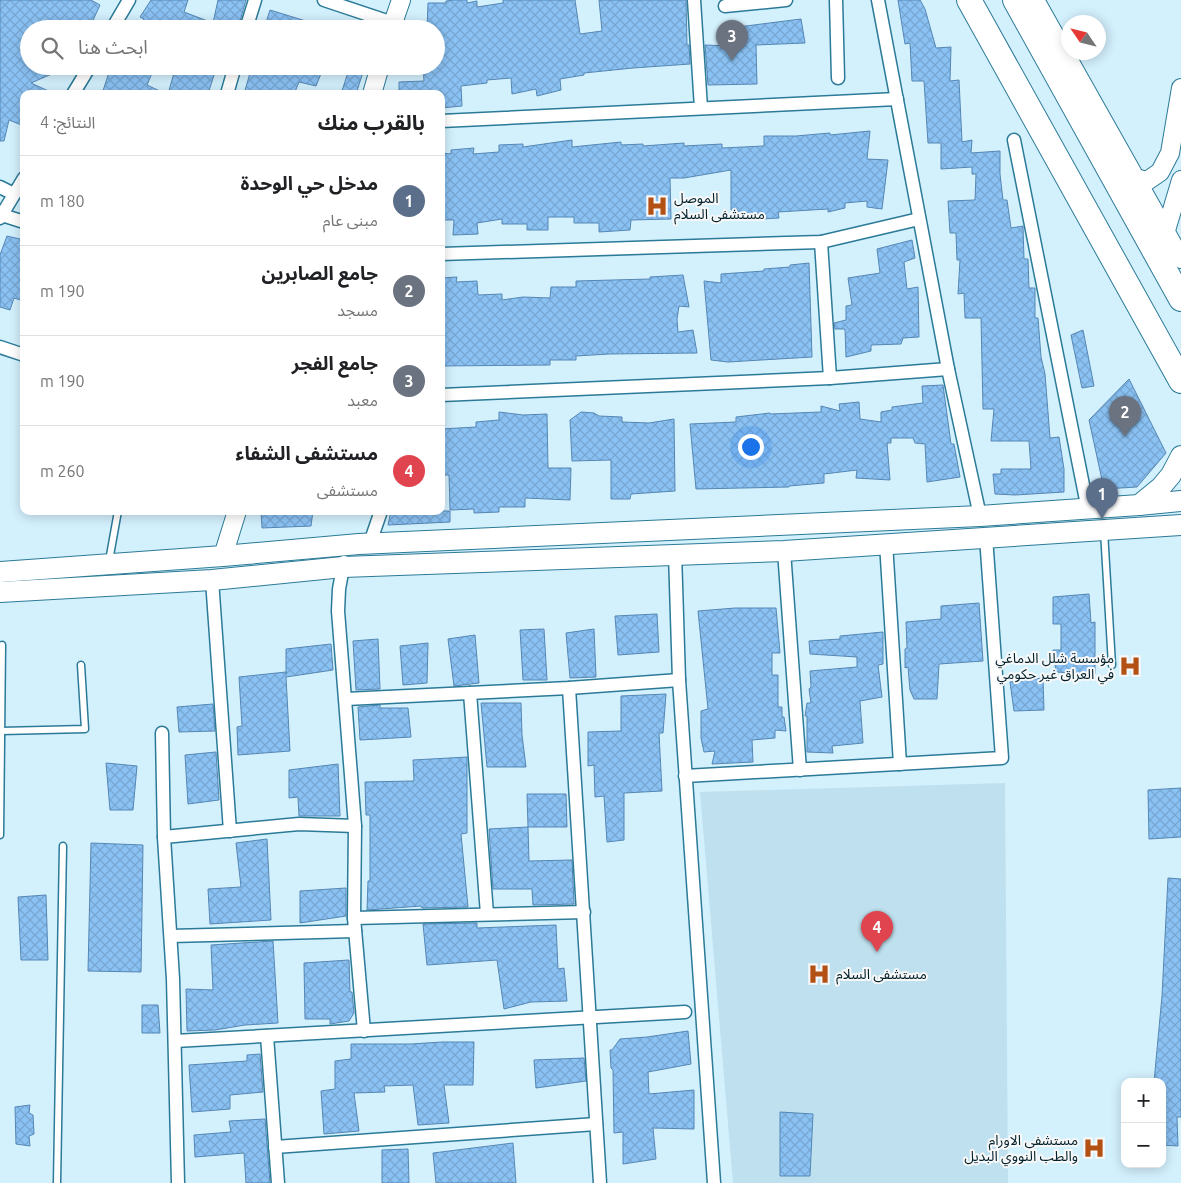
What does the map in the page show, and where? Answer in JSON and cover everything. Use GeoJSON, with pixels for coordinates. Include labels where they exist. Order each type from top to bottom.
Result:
{"type":"FeatureCollection","features":[{"type":"Feature","properties":{"kind":"highway"},"geometry":{"type":"LineString","coordinates":[[1016,0],[1099,151],[1175,268],[1181,299]]}},
{"type":"Feature","properties":{"kind":"highway"},"geometry":{"type":"LineString","coordinates":[[972,1],[1181,381]]}},
{"type":"Feature","properties":{"kind":"main road"},"geometry":{"type":"LineString","coordinates":[[394,20],[401,0]]}},
{"type":"Feature","properties":{"kind":"main road"},"geometry":{"type":"LineString","coordinates":[[1035,0],[1135,178],[1172,235]]}},
{"type":"Feature","properties":{"kind":"main road"},"geometry":{"type":"LineString","coordinates":[[373,90],[377,75]]}},
{"type":"Feature","properties":{"kind":"main road"},"geometry":{"type":"LineString","coordinates":[[1099,151],[1135,178],[1146,181],[1160,172],[1170,153],[1181,88]]}},
{"type":"Feature","properties":{"kind":"main road"},"geometry":{"type":"LineString","coordinates":[[1175,268],[1163,246],[1172,235],[1181,180]]}},
{"type":"Feature","properties":{"kind":"main road"},"geometry":{"type":"LineString","coordinates":[[1139,505],[1161,487],[1171,475],[1181,456]]}},
{"type":"Feature","properties":{"kind":"main road"},"geometry":{"type":"LineString","coordinates":[[0,572],[370,543],[980,516],[1088,510],[1181,501]]}},
{"type":"Feature","properties":{"kind":"main road"},"geometry":{"type":"LineString","coordinates":[[222,556],[236,515]]}},
{"type":"Feature","properties":{"kind":"main road"},"geometry":{"type":"LineString","coordinates":[[0,592],[212,580],[343,567],[784,550],[1181,525]]}},
{"type":"Feature","properties":{"kind":"street"},"geometry":{"type":"LineString","coordinates":[[117,20],[129,0]]}},
{"type":"Feature","properties":{"kind":"street"},"geometry":{"type":"LineString","coordinates":[[249,20],[255,0]]}},
{"type":"Feature","properties":{"kind":"street"},"geometry":{"type":"LineString","coordinates":[[324,0],[376,20]]}},
{"type":"Feature","properties":{"kind":"street"},"geometry":{"type":"LineString","coordinates":[[694,0],[701,108]]}},
{"type":"Feature","properties":{"kind":"street"},"geometry":{"type":"LineString","coordinates":[[725,6],[786,0]]}},
{"type":"Feature","properties":{"kind":"street"},"geometry":{"type":"LineString","coordinates":[[836,0],[838,78]]}},
{"type":"Feature","properties":{"kind":"street"},"geometry":{"type":"LineString","coordinates":[[878,0],[948,369],[980,516]]}},
{"type":"Feature","properties":{"kind":"street"},"geometry":{"type":"LineString","coordinates":[[75,90],[85,75]]}},
{"type":"Feature","properties":{"kind":"street"},"geometry":{"type":"LineString","coordinates":[[228,90],[232,75]]}},
{"type":"Feature","properties":{"kind":"street"},"geometry":{"type":"LineString","coordinates":[[445,121],[897,99]]}},
{"type":"Feature","properties":{"kind":"street"},"geometry":{"type":"LineString","coordinates":[[1014,140],[1088,510]]}},
{"type":"Feature","properties":{"kind":"street"},"geometry":{"type":"LineString","coordinates":[[20,184],[1,216],[20,221]]}},
{"type":"Feature","properties":{"kind":"street"},"geometry":{"type":"LineString","coordinates":[[0,187],[14,194]]}},
{"type":"Feature","properties":{"kind":"street"},"geometry":{"type":"LineString","coordinates":[[445,254],[821,242],[919,219]]}},
{"type":"Feature","properties":{"kind":"street"},"geometry":{"type":"LineString","coordinates":[[821,242],[830,378]]}},
{"type":"Feature","properties":{"kind":"street"},"geometry":{"type":"LineString","coordinates":[[0,347],[20,354]]}},
{"type":"Feature","properties":{"kind":"street"},"geometry":{"type":"LineString","coordinates":[[445,395],[830,378],[948,369]]}},
{"type":"Feature","properties":{"kind":"street"},"geometry":{"type":"LineString","coordinates":[[370,543],[380,515]]}},
{"type":"Feature","properties":{"kind":"street"},"geometry":{"type":"LineString","coordinates":[[685,776],[1002,758],[986,537]]}},
{"type":"Feature","properties":{"kind":"street"},"geometry":{"type":"LineString","coordinates":[[886,543],[900,764]]}},
{"type":"Feature","properties":{"kind":"street"},"geometry":{"type":"LineString","coordinates":[[346,545],[339,589],[338,611],[354,826],[354,918],[364,1031]]}},
{"type":"Feature","properties":{"kind":"street"},"geometry":{"type":"LineString","coordinates":[[784,550],[800,770]]}},
{"type":"Feature","properties":{"kind":"street"},"geometry":{"type":"LineString","coordinates":[[675,553],[679,680],[714,1183]]}},
{"type":"Feature","properties":{"kind":"street"},"geometry":{"type":"LineString","coordinates":[[212,580],[230,831]]}},
{"type":"Feature","properties":{"kind":"street"},"geometry":{"type":"LineString","coordinates":[[346,699],[569,688],[679,680]]}},
{"type":"Feature","properties":{"kind":"street"},"geometry":{"type":"LineString","coordinates":[[569,688],[600,1183]]}},
{"type":"Feature","properties":{"kind":"street"},"geometry":{"type":"LineString","coordinates":[[470,693],[487,914]]}},
{"type":"Feature","properties":{"kind":"street"},"geometry":{"type":"LineString","coordinates":[[162,733],[164,837],[171,936],[175,1041],[178,1183]]}},
{"type":"Feature","properties":{"kind":"street"},"geometry":{"type":"LineString","coordinates":[[164,837],[299,824],[354,826]]}},
{"type":"Feature","properties":{"kind":"street"},"geometry":{"type":"LineString","coordinates":[[354,918],[584,912]]}},
{"type":"Feature","properties":{"kind":"street"},"geometry":{"type":"LineString","coordinates":[[171,936],[355,931]]}},
{"type":"Feature","properties":{"kind":"street"},"geometry":{"type":"LineString","coordinates":[[175,1041],[685,1012]]}},
{"type":"Feature","properties":{"kind":"street"},"geometry":{"type":"LineString","coordinates":[[267,1036],[278,1183]]}},
{"type":"Feature","properties":{"kind":"street"},"geometry":{"type":"LineString","coordinates":[[275,1147],[596,1124]]}},
{"type":"Feature","properties":{"kind":"lane"},"geometry":{"type":"LineString","coordinates":[[108,564],[117,515]]}},
{"type":"Feature","properties":{"kind":"lane"},"geometry":{"type":"LineString","coordinates":[[1104,530],[1112,665]]}},
{"type":"Feature","properties":{"kind":"lane"},"geometry":{"type":"LineString","coordinates":[[0,835],[2,645]]}},
{"type":"Feature","properties":{"kind":"lane"},"geometry":{"type":"LineString","coordinates":[[1,731],[85,729],[80,665]]}},
{"type":"Feature","properties":{"kind":"lane"},"geometry":{"type":"LineString","coordinates":[[57,1183],[63,846]]}},
{"type":"Feature","properties":{"kind":"shaded area"},"geometry":{"type":"Polygon","coordinates":[[[1005,783],[1008,1183],[733,1183],[700,792],[1005,783]]]}},
{"type":"Feature","properties":{"kind":"building"},"geometry":{"type":"Polygon","coordinates":[[[0,0],[91,0],[100,5],[93,20],[20,20],[20,75],[49,75],[31,83],[46,90],[20,90],[20,124],[9,120],[4,141],[0,141],[0,0]]]}},
{"type":"Feature","properties":{"kind":"building"},"geometry":{"type":"Polygon","coordinates":[[[151,0],[188,0],[184,12],[205,20],[144,20],[140,17],[151,0]]]}},
{"type":"Feature","properties":{"kind":"building"},"geometry":{"type":"Polygon","coordinates":[[[218,0],[246,0],[240,20],[214,20],[218,0]]]}},
{"type":"Feature","properties":{"kind":"building"},"geometry":{"type":"Polygon","coordinates":[[[467,0],[467,3],[477,1],[477,7],[503,3],[503,0],[575,0],[580,34],[602,31],[599,0],[686,0],[687,45],[689,45],[690,64],[584,73],[584,75],[560,79],[561,90],[537,96],[536,89],[512,94],[511,78],[487,80],[487,83],[461,86],[462,106],[445,108],[445,90],[399,90],[399,82],[424,81],[424,75],[445,75],[445,20],[427,20],[428,3],[446,3],[446,1],[467,0]]]}},
{"type":"Feature","properties":{"kind":"building"},"geometry":{"type":"Polygon","coordinates":[[[898,0],[920,0],[925,9],[936,48],[951,47],[950,81],[959,80],[962,142],[972,140],[971,153],[1000,151],[1003,200],[1007,200],[1011,228],[1023,226],[1024,259],[1028,259],[1029,288],[1035,288],[1035,318],[1038,318],[1041,357],[1045,374],[1050,438],[1059,437],[1064,469],[1064,492],[1015,495],[995,494],[993,474],[1001,474],[1001,469],[1031,469],[1029,441],[991,441],[994,409],[983,409],[981,318],[965,318],[964,293],[958,294],[960,260],[957,260],[956,233],[950,233],[948,201],[975,200],[976,174],[972,174],[972,167],[941,169],[941,143],[928,143],[924,81],[912,81],[910,43],[905,44],[898,0]]]}},
{"type":"Feature","properties":{"kind":"building"},"geometry":{"type":"Polygon","coordinates":[[[270,10],[302,20],[267,20],[270,10]]]}},
{"type":"Feature","properties":{"kind":"building"},"geometry":{"type":"Polygon","coordinates":[[[801,19],[805,43],[756,45],[757,84],[708,85],[705,45],[730,46],[730,28],[801,19]]]}},
{"type":"Feature","properties":{"kind":"building"},"geometry":{"type":"Polygon","coordinates":[[[108,75],[151,75],[147,85],[158,90],[103,90],[108,75]]]}},
{"type":"Feature","properties":{"kind":"building"},"geometry":{"type":"Polygon","coordinates":[[[173,75],[214,75],[209,90],[169,90],[173,75]]]}},
{"type":"Feature","properties":{"kind":"building"},"geometry":{"type":"Polygon","coordinates":[[[249,75],[320,75],[316,86],[299,82],[296,90],[245,90],[249,75]]]}},
{"type":"Feature","properties":{"kind":"building"},"geometry":{"type":"Polygon","coordinates":[[[347,75],[362,75],[357,90],[342,90],[347,75]]]}},
{"type":"Feature","properties":{"kind":"building"},"geometry":{"type":"Polygon","coordinates":[[[870,131],[867,159],[888,160],[882,209],[867,207],[867,201],[845,203],[845,208],[828,212],[828,209],[778,212],[779,218],[762,219],[762,214],[739,214],[737,209],[731,210],[731,170],[684,178],[670,178],[671,219],[631,220],[630,230],[599,232],[599,223],[574,223],[574,217],[548,217],[548,230],[527,230],[527,224],[502,224],[502,219],[477,223],[478,234],[453,235],[454,220],[445,220],[445,153],[451,154],[451,150],[474,148],[473,154],[499,152],[499,145],[523,144],[523,147],[572,140],[572,147],[621,142],[621,145],[643,144],[643,146],[684,143],[684,146],[722,144],[722,148],[764,146],[764,136],[830,133],[830,135],[870,131]]]}},
{"type":"Feature","properties":{"kind":"building"},"geometry":{"type":"Polygon","coordinates":[[[7,236],[20,239],[20,300],[14,298],[10,310],[0,307],[0,255],[7,236]]]}},
{"type":"Feature","properties":{"kind":"building"},"geometry":{"type":"Polygon","coordinates":[[[912,240],[915,258],[904,262],[907,289],[918,287],[919,337],[903,338],[901,344],[871,345],[871,351],[846,357],[845,329],[835,329],[834,323],[846,320],[846,306],[852,305],[848,278],[880,273],[877,249],[912,240]]]}},
{"type":"Feature","properties":{"kind":"building"},"geometry":{"type":"Polygon","coordinates":[[[809,263],[812,357],[728,362],[711,360],[704,281],[721,283],[721,274],[764,271],[764,269],[809,263]]]}},
{"type":"Feature","properties":{"kind":"building"},"geometry":{"type":"Polygon","coordinates":[[[683,275],[689,307],[679,306],[678,332],[693,330],[697,353],[576,356],[576,360],[550,360],[550,365],[445,366],[445,278],[457,277],[456,282],[477,281],[478,295],[502,294],[502,300],[523,297],[550,298],[551,287],[576,287],[576,281],[650,279],[650,277],[683,275]]]}},
{"type":"Feature","properties":{"kind":"building"},"geometry":{"type":"Polygon","coordinates":[[[1083,330],[1094,386],[1082,388],[1071,335],[1083,330]]]}},
{"type":"Feature","properties":{"kind":"building"},"geometry":{"type":"Polygon","coordinates":[[[1129,379],[1166,453],[1137,487],[1104,489],[1089,420],[1129,379]]]}},
{"type":"Feature","properties":{"kind":"building"},"geometry":{"type":"Polygon","coordinates":[[[943,385],[951,444],[954,444],[960,477],[927,482],[925,444],[915,443],[913,438],[891,438],[891,443],[887,443],[890,480],[856,478],[857,470],[824,474],[824,483],[789,487],[696,489],[690,424],[736,422],[736,417],[770,413],[821,412],[821,406],[840,411],[839,404],[859,402],[860,419],[881,422],[881,412],[892,410],[892,407],[923,403],[922,386],[943,385]]]}},
{"type":"Feature","properties":{"kind":"building"},"geometry":{"type":"Polygon","coordinates":[[[499,412],[523,415],[547,414],[548,468],[571,468],[570,500],[525,498],[525,507],[499,507],[499,512],[474,513],[474,509],[450,510],[449,475],[445,475],[445,429],[476,427],[476,422],[499,420],[499,412]]]}},
{"type":"Feature","properties":{"kind":"building"},"geometry":{"type":"Polygon","coordinates":[[[581,412],[594,413],[599,416],[622,417],[622,422],[649,423],[674,419],[675,491],[631,494],[630,499],[611,499],[611,460],[572,461],[570,420],[581,412]]]}},
{"type":"Feature","properties":{"kind":"building"},"geometry":{"type":"Polygon","coordinates":[[[445,511],[450,511],[450,522],[388,525],[390,515],[445,515],[445,511]]]}},
{"type":"Feature","properties":{"kind":"building"},"geometry":{"type":"Polygon","coordinates":[[[261,515],[312,515],[311,526],[262,528],[261,515]]]}},
{"type":"Feature","properties":{"kind":"building"},"geometry":{"type":"Polygon","coordinates":[[[1089,594],[1091,623],[1095,622],[1095,674],[1073,677],[1072,673],[1056,672],[1053,650],[1061,650],[1061,624],[1053,624],[1053,597],[1089,594]]]}},
{"type":"Feature","properties":{"kind":"building"},"geometry":{"type":"Polygon","coordinates":[[[979,603],[983,661],[939,664],[937,699],[914,699],[910,690],[908,667],[905,668],[905,649],[907,648],[906,622],[941,619],[941,606],[979,603]]]}},
{"type":"Feature","properties":{"kind":"building"},"geometry":{"type":"Polygon","coordinates":[[[735,608],[776,608],[780,653],[772,653],[772,675],[778,675],[778,707],[782,707],[782,717],[784,717],[786,731],[775,730],[775,738],[752,740],[753,762],[712,764],[715,751],[704,752],[701,738],[701,711],[708,709],[698,611],[735,608]]]}},
{"type":"Feature","properties":{"kind":"building"},"geometry":{"type":"Polygon","coordinates":[[[657,614],[659,652],[618,655],[615,616],[657,614]]]}},
{"type":"Feature","properties":{"kind":"building"},"geometry":{"type":"Polygon","coordinates":[[[544,629],[547,680],[523,680],[520,630],[544,629]]]}},
{"type":"Feature","properties":{"kind":"building"},"geometry":{"type":"Polygon","coordinates":[[[594,629],[596,677],[570,678],[566,633],[594,629]]]}},
{"type":"Feature","properties":{"kind":"building"},"geometry":{"type":"Polygon","coordinates":[[[883,632],[883,664],[878,665],[882,697],[860,701],[863,743],[832,746],[833,753],[807,752],[807,716],[805,716],[807,703],[811,703],[809,689],[811,687],[810,671],[857,667],[857,657],[810,654],[809,641],[840,639],[840,636],[883,632]]]}},
{"type":"Feature","properties":{"kind":"building"},"geometry":{"type":"Polygon","coordinates":[[[475,635],[479,683],[454,686],[448,639],[475,635]]]}},
{"type":"Feature","properties":{"kind":"building"},"geometry":{"type":"Polygon","coordinates":[[[378,639],[380,689],[356,690],[353,641],[378,639]]]}},
{"type":"Feature","properties":{"kind":"building"},"geometry":{"type":"Polygon","coordinates":[[[428,643],[427,683],[403,685],[400,646],[428,643]]]}},
{"type":"Feature","properties":{"kind":"building"},"geometry":{"type":"Polygon","coordinates":[[[331,644],[333,670],[286,677],[290,751],[238,755],[237,727],[242,726],[239,677],[286,672],[286,649],[331,644]]]}},
{"type":"Feature","properties":{"kind":"building"},"geometry":{"type":"Polygon","coordinates":[[[1043,678],[1044,710],[1014,711],[1010,682],[1043,678]]]}},
{"type":"Feature","properties":{"kind":"building"},"geometry":{"type":"Polygon","coordinates":[[[666,694],[663,733],[659,733],[662,791],[624,793],[624,840],[607,842],[604,796],[595,797],[594,765],[588,766],[588,732],[621,731],[621,696],[666,694]]]}},
{"type":"Feature","properties":{"kind":"building"},"geometry":{"type":"Polygon","coordinates":[[[481,703],[521,703],[526,767],[487,767],[481,703]]]}},
{"type":"Feature","properties":{"kind":"building"},"geometry":{"type":"Polygon","coordinates":[[[213,704],[215,731],[179,732],[177,707],[213,704]]]}},
{"type":"Feature","properties":{"kind":"building"},"geometry":{"type":"Polygon","coordinates":[[[380,705],[380,708],[408,708],[411,737],[360,740],[358,707],[380,705]]]}},
{"type":"Feature","properties":{"kind":"building"},"geometry":{"type":"Polygon","coordinates":[[[216,752],[219,800],[188,804],[185,755],[216,752]]]}},
{"type":"Feature","properties":{"kind":"building"},"geometry":{"type":"Polygon","coordinates":[[[467,757],[467,833],[461,834],[468,907],[422,908],[421,906],[367,910],[368,881],[370,881],[370,815],[366,815],[365,782],[414,781],[413,760],[467,757]]]}},
{"type":"Feature","properties":{"kind":"building"},"geometry":{"type":"Polygon","coordinates":[[[106,763],[137,766],[133,810],[110,810],[106,763]]]}},
{"type":"Feature","properties":{"kind":"building"},"geometry":{"type":"Polygon","coordinates":[[[338,764],[340,816],[299,816],[298,797],[289,798],[289,770],[338,764]]]}},
{"type":"Feature","properties":{"kind":"building"},"geometry":{"type":"Polygon","coordinates":[[[1181,788],[1181,837],[1149,839],[1148,790],[1181,788]]]}},
{"type":"Feature","properties":{"kind":"building"},"geometry":{"type":"Polygon","coordinates":[[[527,794],[566,794],[567,827],[528,827],[527,794]]]}},
{"type":"Feature","properties":{"kind":"building"},"geometry":{"type":"Polygon","coordinates":[[[528,827],[529,861],[572,860],[574,904],[533,905],[532,889],[493,889],[489,829],[528,827]]]}},
{"type":"Feature","properties":{"kind":"building"},"geometry":{"type":"Polygon","coordinates":[[[267,839],[271,920],[210,924],[208,889],[241,887],[236,843],[267,839]]]}},
{"type":"Feature","properties":{"kind":"building"},"geometry":{"type":"Polygon","coordinates":[[[91,843],[143,845],[141,972],[88,971],[91,843]]]}},
{"type":"Feature","properties":{"kind":"building"},"geometry":{"type":"Polygon","coordinates":[[[1168,878],[1181,879],[1181,1117],[1177,1117],[1178,1146],[1166,1145],[1166,1078],[1154,1078],[1162,996],[1168,878]]]}},
{"type":"Feature","properties":{"kind":"building"},"geometry":{"type":"Polygon","coordinates":[[[346,888],[346,916],[300,923],[300,891],[346,888]]]}},
{"type":"Feature","properties":{"kind":"building"},"geometry":{"type":"Polygon","coordinates":[[[46,895],[48,960],[21,960],[18,897],[46,895]]]}},
{"type":"Feature","properties":{"kind":"building"},"geometry":{"type":"Polygon","coordinates":[[[477,923],[477,928],[556,925],[558,969],[564,968],[567,1001],[531,1002],[504,1009],[497,960],[427,965],[423,924],[477,923]]]}},
{"type":"Feature","properties":{"kind":"building"},"geometry":{"type":"Polygon","coordinates":[[[273,941],[278,1023],[187,1031],[186,989],[213,990],[211,945],[273,941]]]}},
{"type":"Feature","properties":{"kind":"building"},"geometry":{"type":"Polygon","coordinates":[[[349,960],[350,992],[352,992],[354,1013],[349,1021],[330,1024],[330,1019],[305,1019],[304,963],[349,960]]]}},
{"type":"Feature","properties":{"kind":"building"},"geometry":{"type":"Polygon","coordinates":[[[142,1005],[158,1005],[160,1033],[142,1033],[142,1005]]]}},
{"type":"Feature","properties":{"kind":"building"},"geometry":{"type":"Polygon","coordinates":[[[688,1031],[691,1064],[648,1072],[649,1094],[694,1090],[694,1129],[653,1128],[656,1159],[623,1164],[623,1132],[614,1133],[613,1070],[611,1068],[610,1050],[620,1039],[688,1031]]]}},
{"type":"Feature","properties":{"kind":"building"},"geometry":{"type":"Polygon","coordinates":[[[474,1042],[473,1085],[444,1085],[449,1123],[418,1125],[413,1085],[384,1086],[385,1092],[354,1093],[359,1131],[324,1134],[321,1091],[335,1089],[335,1061],[351,1059],[351,1044],[474,1042]]]}},
{"type":"Feature","properties":{"kind":"building"},"geometry":{"type":"Polygon","coordinates":[[[260,1054],[263,1092],[230,1095],[230,1109],[192,1112],[189,1065],[247,1061],[247,1055],[260,1054]]]}},
{"type":"Feature","properties":{"kind":"building"},"geometry":{"type":"Polygon","coordinates":[[[584,1058],[586,1081],[536,1088],[534,1060],[584,1058]]]}},
{"type":"Feature","properties":{"kind":"building"},"geometry":{"type":"Polygon","coordinates":[[[30,1105],[29,1113],[33,1115],[34,1134],[29,1136],[30,1146],[16,1144],[15,1107],[30,1105]]]}},
{"type":"Feature","properties":{"kind":"building"},"geometry":{"type":"Polygon","coordinates":[[[780,1112],[813,1114],[810,1176],[780,1176],[780,1112]]]}},
{"type":"Feature","properties":{"kind":"building"},"geometry":{"type":"Polygon","coordinates":[[[265,1119],[270,1183],[246,1183],[244,1153],[195,1157],[194,1135],[231,1132],[229,1121],[265,1119]]]}},
{"type":"Feature","properties":{"kind":"building"},"geometry":{"type":"Polygon","coordinates":[[[513,1143],[516,1183],[436,1183],[433,1153],[513,1143]]]}},
{"type":"Feature","properties":{"kind":"building"},"geometry":{"type":"Polygon","coordinates":[[[408,1149],[409,1183],[382,1183],[382,1150],[408,1149]]]}},
{"type":"Feature","properties":{"kind":"place","name":"جامع الفجر"},"geometry":{"type":"Point","coordinates":[732,61]}},
{"type":"Feature","properties":{"kind":"place","name":"الموصل مستشفى السلام"},"geometry":{"type":"Point","coordinates":[657,206]}},
{"type":"Feature","properties":{"kind":"place","name":"جامع الصابرين"},"geometry":{"type":"Point","coordinates":[1125,437]}},
{"type":"Feature","properties":{"kind":"place","name":"مدخل حي الوحدة"},"geometry":{"type":"Point","coordinates":[1102,519]}},
{"type":"Feature","properties":{"kind":"place","name":"مؤسسة شلل الدماغي في العراق غير حكومي"},"geometry":{"type":"Point","coordinates":[1130,666]}},
{"type":"Feature","properties":{"kind":"place","name":"مستشفى الشفاء"},"geometry":{"type":"Point","coordinates":[877,952]}},
{"type":"Feature","properties":{"kind":"place","name":"مستشفى السلام"},"geometry":{"type":"Point","coordinates":[819,974]}},
{"type":"Feature","properties":{"kind":"place","name":"مستشفى الاورام والطب النووي البديل"},"geometry":{"type":"Point","coordinates":[1094,1148]}}]}
